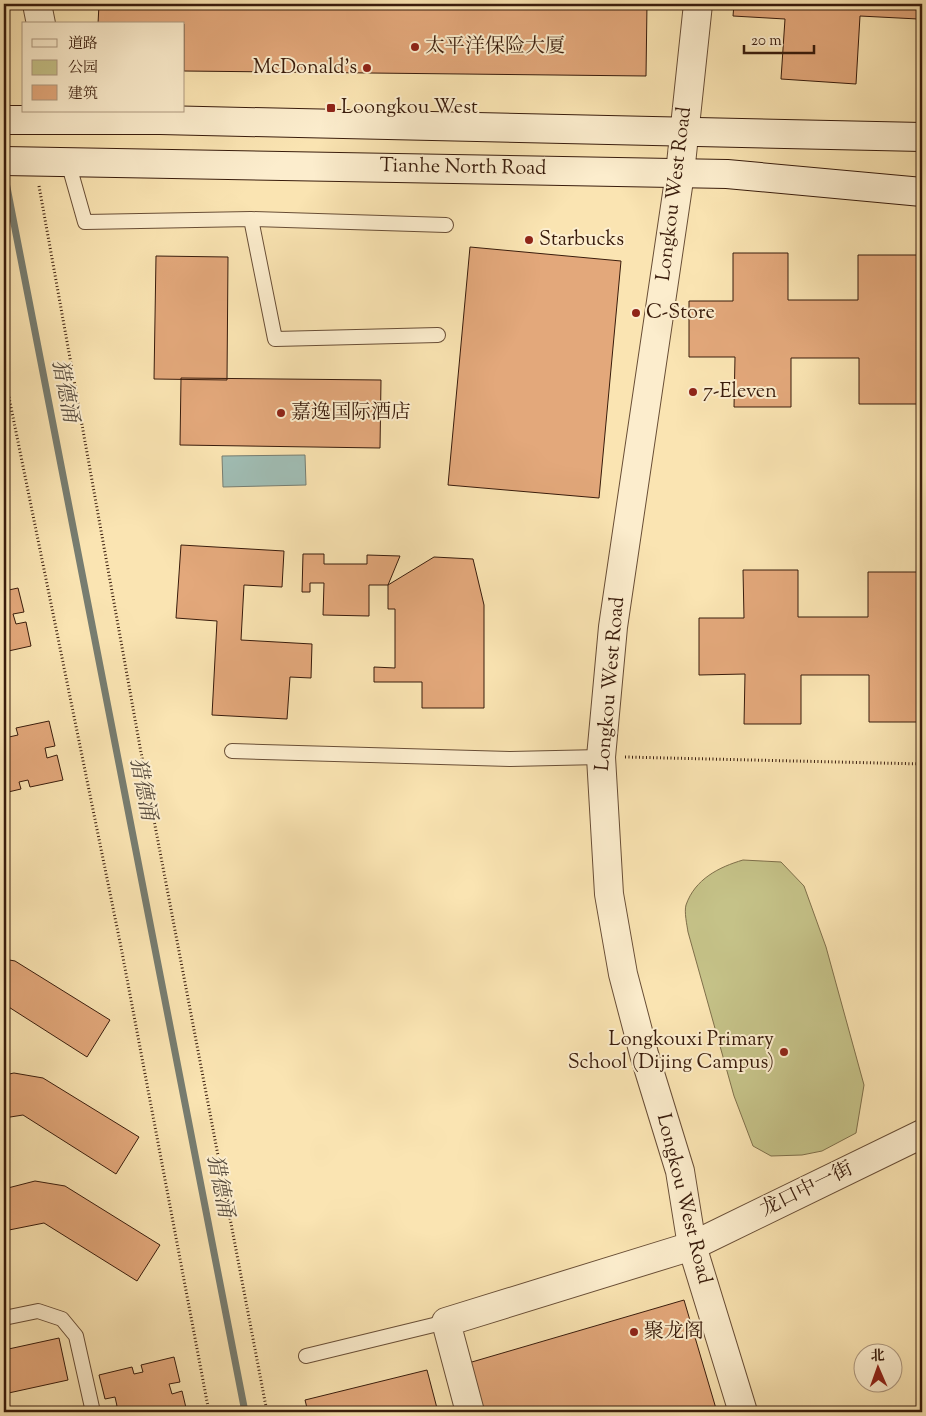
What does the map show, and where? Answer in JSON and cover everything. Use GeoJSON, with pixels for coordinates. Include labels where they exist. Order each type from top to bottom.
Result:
{"type":"FeatureCollection","features":[{"type":"Feature","properties":{"kind":"street"},"geometry":{"type":"LineString","coordinates":[[36,4],[40,22]]}},
{"type":"Feature","properties":{"kind":"street","name":"Longkou West Road"},"geometry":{"type":"LineString","coordinates":[[698,4],[680,173],[613,628],[601,757],[609,894],[623,974],[644,1054],[680,1171],[692,1246],[743,1412]]}},
{"type":"Feature","properties":{"kind":"street","name":"Tianhe North Road"},"geometry":{"type":"LineString","coordinates":[[4,120],[59,115],[922,137]]}},
{"type":"Feature","properties":{"kind":"street","name":"Tianhe North Road"},"geometry":{"type":"LineString","coordinates":[[4,162],[35,161],[727,174],[922,192]]}},
{"type":"Feature","properties":{"kind":"street","name":"龙口中一街"},"geometry":{"type":"LineString","coordinates":[[446,1322],[692,1246],[922,1134]]}},
{"type":"Feature","properties":{"kind":"street"},"geometry":{"type":"LineString","coordinates":[[446,1322],[470,1412]]}},
{"type":"Feature","properties":{"kind":"lane"},"geometry":{"type":"LineString","coordinates":[[68,162],[85,222],[251,219],[446,225]]}},
{"type":"Feature","properties":{"kind":"lane"},"geometry":{"type":"LineString","coordinates":[[251,219],[275,339],[438,336]]}},
{"type":"Feature","properties":{"kind":"lane"},"geometry":{"type":"LineString","coordinates":[[232,751],[510,759],[601,757]]}},
{"type":"Feature","properties":{"kind":"lane"},"geometry":{"type":"LineString","coordinates":[[4,1318],[38,1311],[62,1319],[76,1336],[93,1412]]}},
{"type":"Feature","properties":{"kind":"lane"},"geometry":{"type":"LineString","coordinates":[[306,1356],[446,1322]]}},
{"type":"Feature","properties":{"kind":"path"},"geometry":{"type":"LineString","coordinates":[[35,161],[140,747],[267,1412]]}},
{"type":"Feature","properties":{"kind":"path"},"geometry":{"type":"LineString","coordinates":[[4,373],[121,947],[209,1412]]}},
{"type":"Feature","properties":{"kind":"path"},"geometry":{"type":"LineString","coordinates":[[601,757],[922,764]]}},
{"type":"Feature","properties":{"kind":"green space"},"geometry":{"type":"Polygon","coordinates":[[[743,860],[781,862],[804,886],[826,947],[864,1085],[856,1133],[822,1151],[802,1155],[771,1156],[753,1146],[734,1096],[688,932],[685,908],[695,888],[717,870],[743,860]]]}},
{"type":"Feature","properties":{"kind":"water"},"geometry":{"type":"Polygon","coordinates":[[[305,455],[306,485],[223,487],[222,456],[305,455]]]}},
{"type":"Feature","properties":{"kind":"building","name":"太平洋保险大厦"},"geometry":{"type":"Polygon","coordinates":[[[99,4],[647,4],[646,76],[185,71],[185,22],[98,22],[99,4]]]}},
{"type":"Feature","properties":{"kind":"building"},"geometry":{"type":"Polygon","coordinates":[[[734,4],[919,4],[918,19],[860,16],[856,84],[781,79],[785,19],[733,16],[734,4]]]}},
{"type":"Feature","properties":{"kind":"building"},"geometry":{"type":"Polygon","coordinates":[[[470,247],[621,261],[599,498],[448,485],[470,247]]]}},
{"type":"Feature","properties":{"kind":"building"},"geometry":{"type":"Polygon","coordinates":[[[733,253],[788,253],[788,300],[858,300],[858,255],[922,255],[922,404],[859,404],[859,358],[791,358],[791,407],[734,407],[735,357],[689,357],[689,301],[733,301],[733,253]]]}},
{"type":"Feature","properties":{"kind":"building"},"geometry":{"type":"Polygon","coordinates":[[[156,256],[228,257],[227,380],[154,379],[156,256]]]}},
{"type":"Feature","properties":{"kind":"building","name":"嘉逸国际酒店"},"geometry":{"type":"Polygon","coordinates":[[[181,378],[381,380],[380,448],[180,445],[181,378]]]}},
{"type":"Feature","properties":{"kind":"building"},"geometry":{"type":"Polygon","coordinates":[[[181,545],[284,551],[282,587],[244,585],[241,640],[312,644],[311,678],[290,677],[287,719],[212,715],[217,621],[176,618],[181,545]]]}},
{"type":"Feature","properties":{"kind":"building"},"geometry":{"type":"Polygon","coordinates":[[[303,554],[324,554],[324,564],[367,564],[367,555],[400,556],[388,585],[369,585],[369,616],[323,615],[324,583],[310,583],[310,592],[302,592],[303,554]]]}},
{"type":"Feature","properties":{"kind":"building"},"geometry":{"type":"Polygon","coordinates":[[[434,557],[473,559],[484,605],[484,708],[422,708],[422,682],[374,682],[374,667],[395,668],[395,609],[388,609],[388,585],[434,557]]]}},
{"type":"Feature","properties":{"kind":"building"},"geometry":{"type":"Polygon","coordinates":[[[743,570],[798,570],[798,617],[868,617],[868,572],[922,572],[922,722],[869,722],[869,675],[801,675],[801,724],[744,724],[745,674],[699,675],[699,618],[744,618],[743,570]]]}},
{"type":"Feature","properties":{"kind":"building"},"geometry":{"type":"Polygon","coordinates":[[[18,588],[24,612],[13,614],[16,624],[26,622],[31,646],[4,652],[4,591],[18,588]]]}},
{"type":"Feature","properties":{"kind":"building"},"geometry":{"type":"Polygon","coordinates":[[[49,721],[55,746],[45,748],[47,758],[57,755],[63,780],[30,787],[28,780],[19,782],[21,789],[4,793],[4,732],[7,731],[9,737],[18,735],[16,728],[49,721]]]}},
{"type":"Feature","properties":{"kind":"building"},"geometry":{"type":"Polygon","coordinates":[[[4,959],[15,961],[110,1020],[87,1057],[4,1004],[4,959]]]}},
{"type":"Feature","properties":{"kind":"building"},"geometry":{"type":"Polygon","coordinates":[[[14,1073],[43,1078],[139,1137],[116,1174],[23,1115],[4,1118],[4,1075],[14,1073]]]}},
{"type":"Feature","properties":{"kind":"building"},"geometry":{"type":"Polygon","coordinates":[[[35,1181],[65,1186],[160,1245],[137,1281],[44,1223],[4,1231],[4,1189],[35,1181]]]}},
{"type":"Feature","properties":{"kind":"building","name":"聚龙阁"},"geometry":{"type":"Polygon","coordinates":[[[684,1300],[717,1412],[480,1412],[465,1364],[684,1300]]]}},
{"type":"Feature","properties":{"kind":"building"},"geometry":{"type":"Polygon","coordinates":[[[59,1338],[68,1380],[4,1394],[4,1350],[59,1338]]]}},
{"type":"Feature","properties":{"kind":"building"},"geometry":{"type":"Polygon","coordinates":[[[174,1357],[180,1382],[169,1384],[172,1394],[182,1391],[187,1412],[108,1412],[107,1409],[117,1406],[115,1397],[105,1399],[99,1375],[132,1367],[134,1374],[143,1372],[141,1365],[174,1357]]]}},
{"type":"Feature","properties":{"kind":"building"},"geometry":{"type":"Polygon","coordinates":[[[427,1370],[438,1412],[308,1412],[305,1400],[427,1370]]]}},
{"type":"Feature","properties":{"kind":"waterway","name":"猎德涌"},"geometry":{"type":"LineString","coordinates":[[4,172],[245,1412]]}},
{"type":"Feature","properties":{"kind":"place","name":"太平洋保险大厦"},"geometry":{"type":"Point","coordinates":[415,47]}},
{"type":"Feature","properties":{"kind":"place","name":"McDonald's"},"geometry":{"type":"Point","coordinates":[367,68]}},
{"type":"Feature","properties":{"kind":"place","name":"Loongkou West"},"geometry":{"type":"Point","coordinates":[331,108]}},
{"type":"Feature","properties":{"kind":"place","name":"Starbucks"},"geometry":{"type":"Point","coordinates":[529,240]}},
{"type":"Feature","properties":{"kind":"place","name":"C-Store"},"geometry":{"type":"Point","coordinates":[636,313]}},
{"type":"Feature","properties":{"kind":"place","name":"7-Eleven"},"geometry":{"type":"Point","coordinates":[693,392]}},
{"type":"Feature","properties":{"kind":"place","name":"嘉逸国际酒店"},"geometry":{"type":"Point","coordinates":[281,413]}},
{"type":"Feature","properties":{"kind":"place","name":"Longkouxi Primary School (Dijing Campus)"},"geometry":{"type":"Point","coordinates":[784,1052]}},
{"type":"Feature","properties":{"kind":"place","name":"聚龙阁"},"geometry":{"type":"Point","coordinates":[634,1332]}}]}
